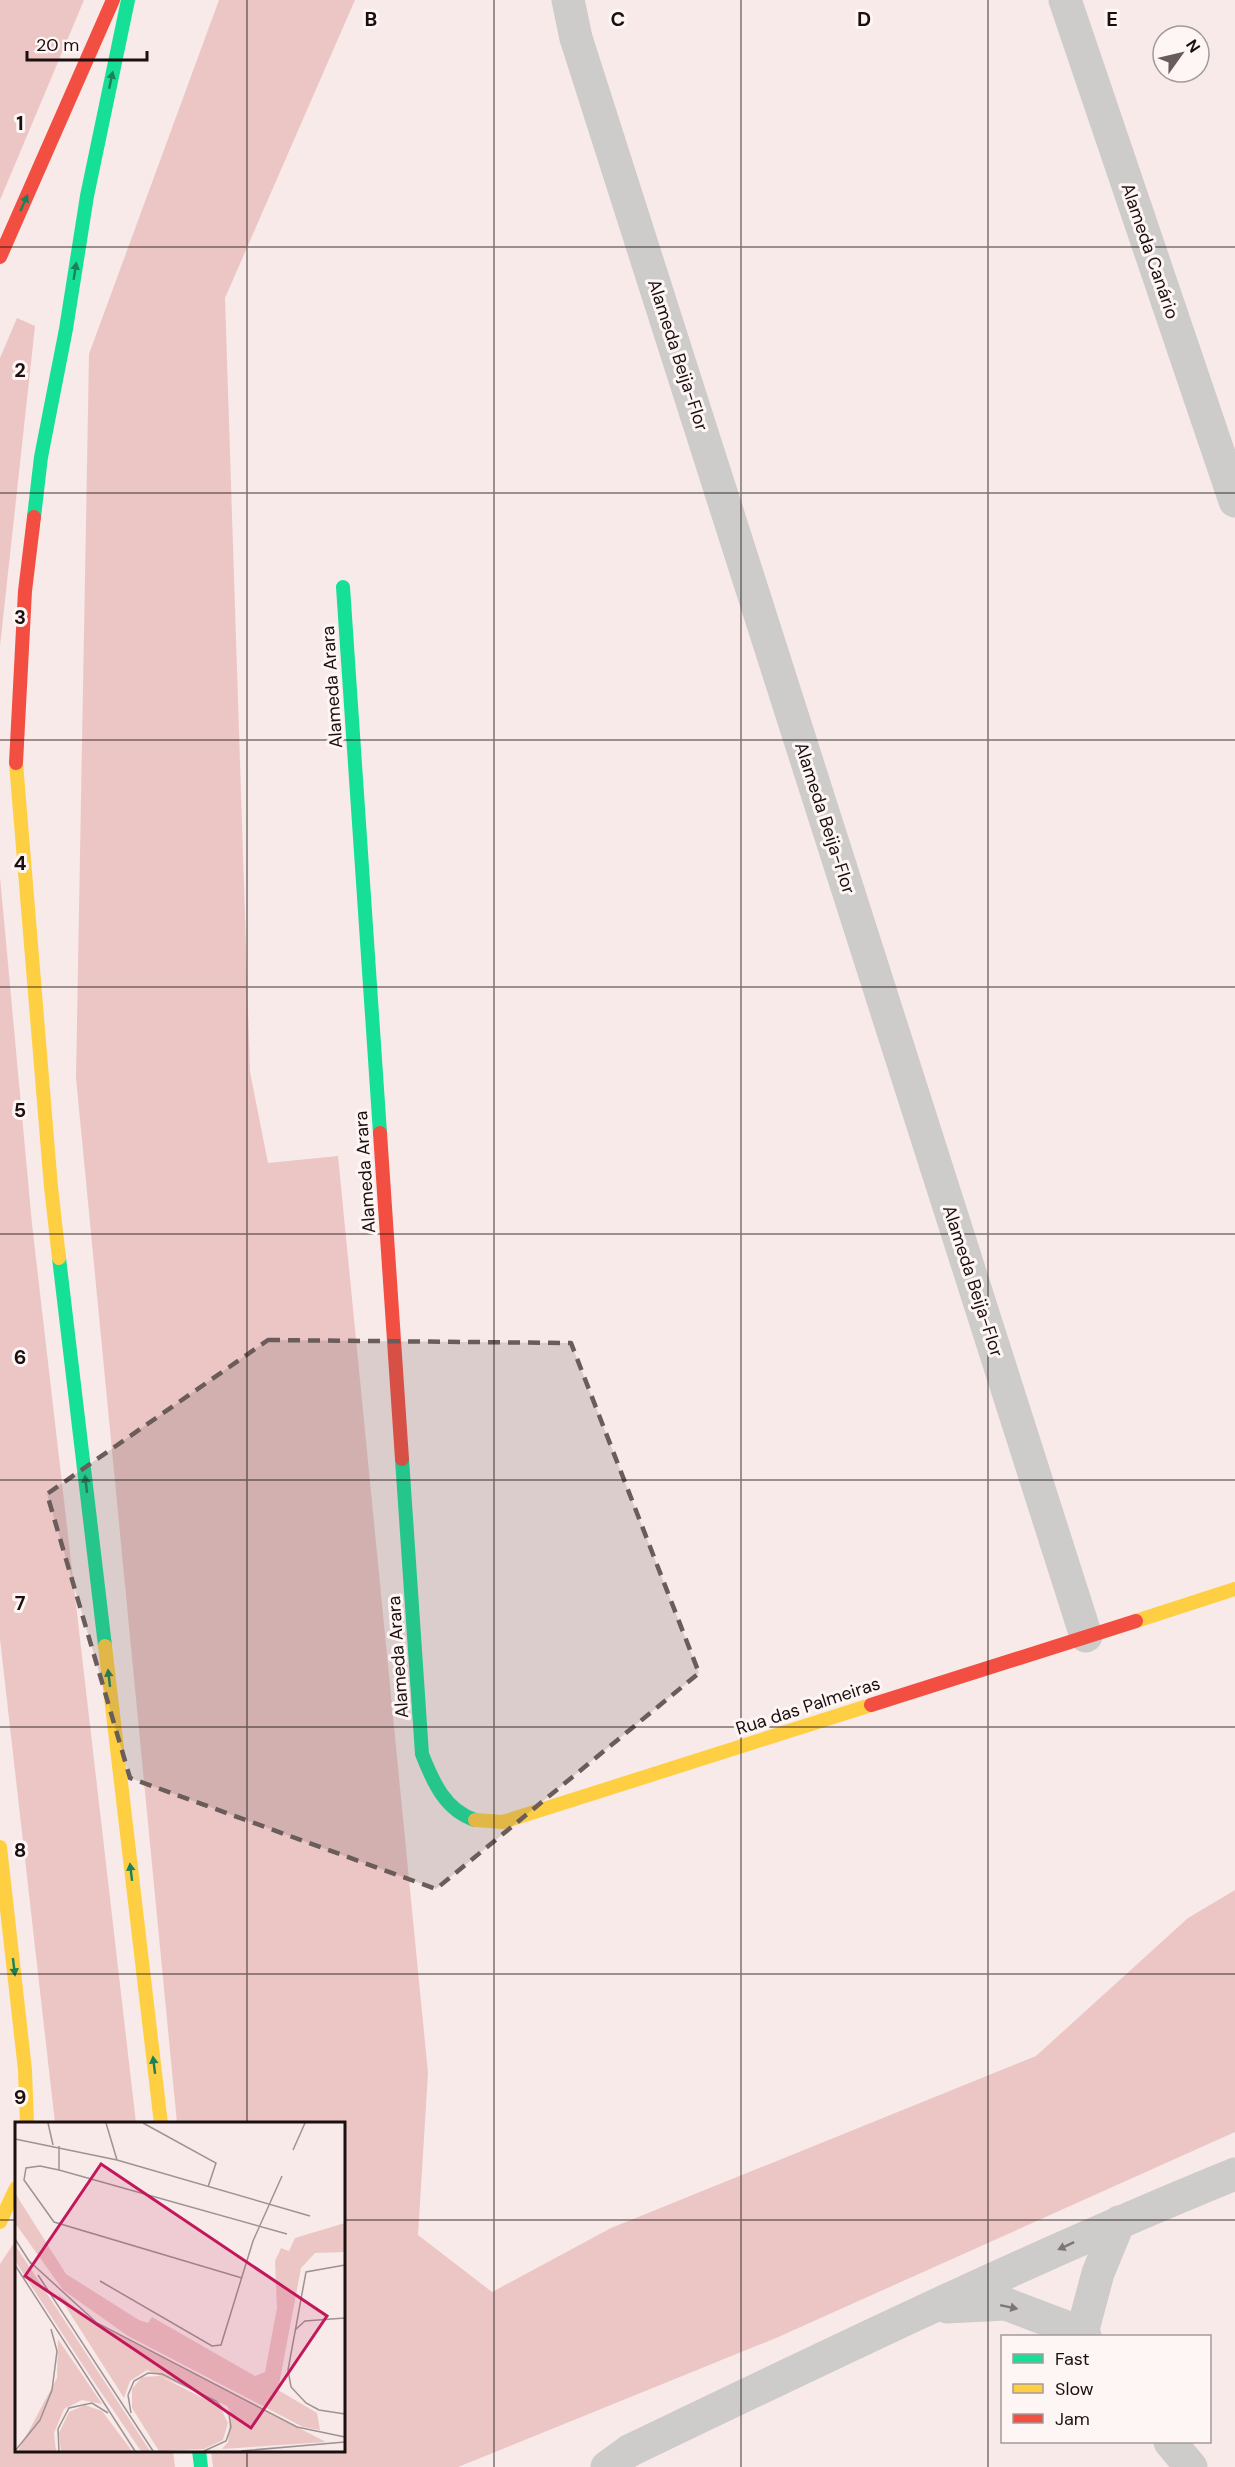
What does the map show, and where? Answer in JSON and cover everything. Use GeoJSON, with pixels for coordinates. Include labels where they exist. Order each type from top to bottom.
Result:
{"type":"FeatureCollection","features":[{"type":"Feature","properties":{"kind":"main road"},"geometry":{"type":"LineString","coordinates":[[0,257],[113,0]]}},
{"type":"Feature","properties":{"kind":"main road"},"geometry":{"type":"LineString","coordinates":[[128,0],[87,196],[66,329],[41,457],[25,591],[16,773],[51,1187],[161,2122]]}},
{"type":"Feature","properties":{"kind":"main road","name":"Alameda Arara"},"geometry":{"type":"LineString","coordinates":[[343,587],[422,1754]]}},
{"type":"Feature","properties":{"kind":"main road","name":"Rua das Palmeiras"},"geometry":{"type":"LineString","coordinates":[[422,1754],[435,1786],[451,1807],[474,1820],[503,1822],[1235,1589]]}},
{"type":"Feature","properties":{"kind":"main road"},"geometry":{"type":"LineString","coordinates":[[0,1847],[26,2070],[27,2122]]}},
{"type":"Feature","properties":{"kind":"main road"},"geometry":{"type":"LineString","coordinates":[[0,2222],[15,2190]]}},
{"type":"Feature","properties":{"kind":"main road"},"geometry":{"type":"LineString","coordinates":[[199,2452],[201,2467]]}},
{"type":"Feature","properties":{"kind":"street","name":"Alameda Beija-Flor"},"geometry":{"type":"LineString","coordinates":[[568,0],[580,49],[1086,1636]]}},
{"type":"Feature","properties":{"kind":"street","name":"Alameda Canário"},"geometry":{"type":"LineString","coordinates":[[1065,0],[1235,501]]}},
{"type":"Feature","properties":{"kind":"street"},"geometry":{"type":"LineString","coordinates":[[607,2467],[629,2451],[930,2308],[1119,2222],[1235,2174]]}},
{"type":"Feature","properties":{"kind":"street"},"geometry":{"type":"LineString","coordinates":[[930,2308],[1005,2304],[1084,2335],[1098,2273],[1119,2222]]}},
{"type":"Feature","properties":{"kind":"street"},"geometry":{"type":"LineString","coordinates":[[1171,2443],[1191,2467]]}},
{"type":"Feature","properties":{"kind":"highlighted area"},"geometry":{"type":"Polygon","coordinates":[[[268,1340],[571,1343],[699,1673],[436,1889],[130,1778],[47,1494],[268,1340]]]}},
{"type":"Feature","properties":{"kind":"shaded area"},"geometry":{"type":"Polygon","coordinates":[[[0,0],[84,0],[0,200],[0,0]]]}},
{"type":"Feature","properties":{"kind":"shaded area"},"geometry":{"type":"Polygon","coordinates":[[[219,0],[355,0],[225,298],[250,1072],[268,1163],[338,1156],[428,2073],[418,2235],[492,2292],[611,2228],[1036,2056],[1188,1918],[1235,1890],[1235,2132],[776,2338],[458,2467],[213,2467],[211,2452],[345,2452],[345,2122],[177,2122],[76,1078],[89,354],[219,0]]]}},
{"type":"Feature","properties":{"kind":"shaded area"},"geometry":{"type":"Polygon","coordinates":[[[17,318],[35,326],[0,646],[0,358],[17,318]]]}},
{"type":"Feature","properties":{"kind":"shaded area"},"geometry":{"type":"Polygon","coordinates":[[[0,877],[32,1224],[136,2122],[55,2122],[0,1639],[0,877]]]}},
{"type":"Feature","properties":{"kind":"shaded area"},"geometry":{"type":"Polygon","coordinates":[[[15,2242],[15,2452],[173,2452],[175,2467],[0,2467],[0,2264],[15,2242]]]}},
{"type":"Feature","properties":{"kind":"traffic: fast"},"geometry":{"type":"LineString","coordinates":[[34,517],[41,457],[66,329],[87,196],[128,0]]}},
{"type":"Feature","properties":{"kind":"traffic: fast"},"geometry":{"type":"LineString","coordinates":[[343,587],[380,1133]]}},
{"type":"Feature","properties":{"kind":"traffic: fast"},"geometry":{"type":"LineString","coordinates":[[59,1258],[105,1646]]}},
{"type":"Feature","properties":{"kind":"traffic: fast"},"geometry":{"type":"LineString","coordinates":[[402,1459],[422,1754],[441,1794],[456,1809],[475,1820]]}},
{"type":"Feature","properties":{"kind":"traffic: fast"},"geometry":{"type":"LineString","coordinates":[[199,2452],[201,2467]]}},
{"type":"Feature","properties":{"kind":"traffic: slow"},"geometry":{"type":"LineString","coordinates":[[16,763],[51,1187],[59,1258]]}},
{"type":"Feature","properties":{"kind":"traffic: slow"},"geometry":{"type":"LineString","coordinates":[[1136,1621],[1235,1589]]}},
{"type":"Feature","properties":{"kind":"traffic: slow"},"geometry":{"type":"LineString","coordinates":[[105,1646],[161,2122]]}},
{"type":"Feature","properties":{"kind":"traffic: slow"},"geometry":{"type":"LineString","coordinates":[[475,1820],[503,1822],[871,1705]]}},
{"type":"Feature","properties":{"kind":"traffic: slow"},"geometry":{"type":"LineString","coordinates":[[0,1847],[25,2070],[27,2122]]}},
{"type":"Feature","properties":{"kind":"traffic: slow"},"geometry":{"type":"LineString","coordinates":[[0,2222],[15,2190]]}},
{"type":"Feature","properties":{"kind":"traffic: jam"},"geometry":{"type":"LineString","coordinates":[[0,257],[113,0]]}},
{"type":"Feature","properties":{"kind":"traffic: jam"},"geometry":{"type":"LineString","coordinates":[[16,763],[25,591],[34,517]]}},
{"type":"Feature","properties":{"kind":"traffic: jam"},"geometry":{"type":"LineString","coordinates":[[380,1133],[402,1459]]}},
{"type":"Feature","properties":{"kind":"traffic: jam"},"geometry":{"type":"LineString","coordinates":[[871,1705],[1136,1621]]}}]}
